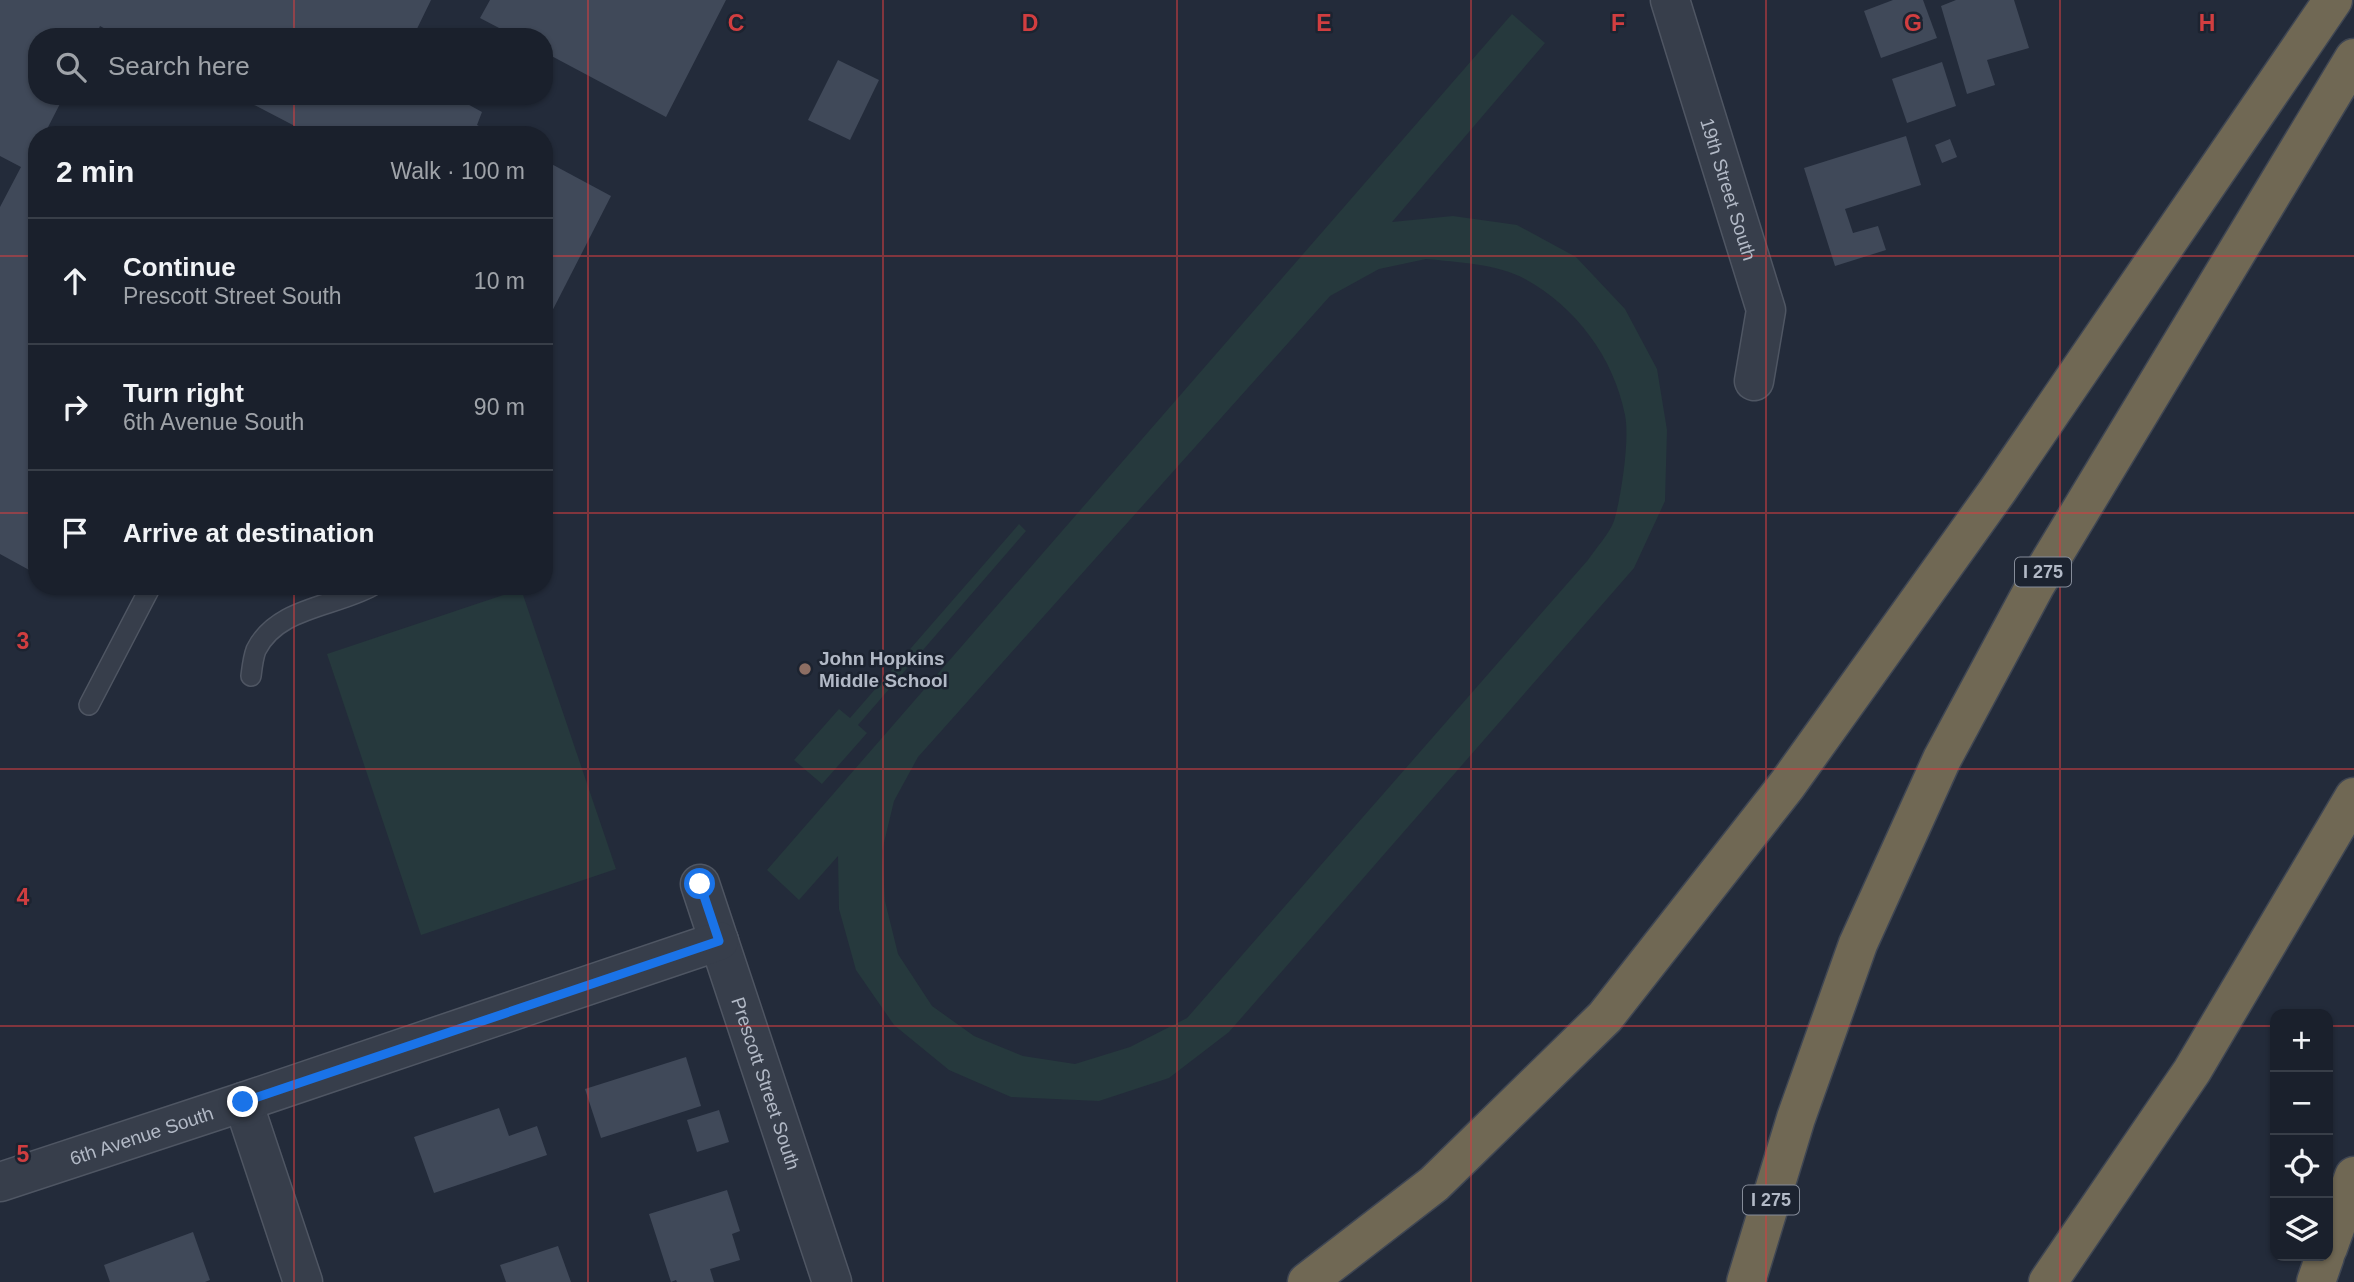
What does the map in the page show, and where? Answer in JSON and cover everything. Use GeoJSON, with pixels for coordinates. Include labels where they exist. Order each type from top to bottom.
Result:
{"type":"FeatureCollection","features":[{"type":"Feature","properties":{"kind":"highway"},"geometry":{"type":"LineString","coordinates":[[1307,1282],[1434,1184],[1605,1017],[1787,785],[1990,501],[2333,0]]}},
{"type":"Feature","properties":{"kind":"highway","name":"I 275"},"geometry":{"type":"LineString","coordinates":[[1746,1282],[1796,1118],[1858,944],[1942,759],[2035,586],[2354,58]]}},
{"type":"Feature","properties":{"kind":"highway"},"geometry":{"type":"LineString","coordinates":[[2048,1282],[2192,1071],[2354,797]]}},
{"type":"Feature","properties":{"kind":"highway"},"geometry":{"type":"LineString","coordinates":[[2333,1234],[2354,1176]]}},
{"type":"Feature","properties":{"kind":"highway"},"geometry":{"type":"LineString","coordinates":[[2316,1282],[2323,1261]]}},
{"type":"Feature","properties":{"kind":"street","name":"19th Street South"},"geometry":{"type":"LineString","coordinates":[[1678,2],[1766,310],[1754,381]]}},
{"type":"Feature","properties":{"kind":"street","name":"Prescott Street South"},"geometry":{"type":"LineString","coordinates":[[700,884],[832,1282]]}},
{"type":"Feature","properties":{"kind":"street","name":"6th Avenue South"},"geometry":{"type":"LineString","coordinates":[[0,1182],[719,941]]}},
{"type":"Feature","properties":{"kind":"street"},"geometry":{"type":"LineString","coordinates":[[243,1102],[303,1282]]}},
{"type":"Feature","properties":{"kind":"lane"},"geometry":{"type":"LineString","coordinates":[[89,705],[147,595]]}},
{"type":"Feature","properties":{"kind":"lane"},"geometry":{"type":"LineString","coordinates":[[251,676],[256,651],[271,629],[348,595]]}},
{"type":"Feature","properties":{"kind":"green space"},"geometry":{"type":"Polygon","coordinates":[[[1512,14],[1545,43],[1392,222],[1453,216],[1517,225],[1576,257],[1625,309],[1657,369],[1667,430],[1665,501],[1634,568],[1229,1032],[1169,1078],[1099,1101],[1011,1097],[949,1070],[894,1025],[856,970],[839,909],[838,856],[799,900],[767,870],[1512,14]],[[1426,259],[1379,269],[1330,296],[918,757],[894,801],[882,851],[885,901],[898,954],[932,1006],[974,1036],[1023,1056],[1075,1064],[1130,1047],[1187,1018],[1588,560],[1609,531],[1614,521],[1622,484],[1626,453],[1625,415],[1612,374],[1590,336],[1561,304],[1525,279],[1490,267],[1426,259]]]}},
{"type":"Feature","properties":{"kind":"green space"},"geometry":{"type":"Polygon","coordinates":[[[1019,524],[1026,531],[858,725],[867,733],[822,784],[794,760],[839,709],[850,718],[1019,524]]]}},
{"type":"Feature","properties":{"kind":"green space"},"geometry":{"type":"Polygon","coordinates":[[[503,595],[523,595],[616,869],[421,935],[327,654],[503,595]]]}},
{"type":"Feature","properties":{"kind":"building"},"geometry":{"type":"Polygon","coordinates":[[[0,0],[431,0],[417,28],[28,28],[28,105],[59,105],[49,126],[28,126],[28,569],[0,554],[0,207],[21,167],[0,156],[0,0]]]}},
{"type":"Feature","properties":{"kind":"building"},"geometry":{"type":"Polygon","coordinates":[[[490,0],[726,0],[666,117],[553,57],[553,28],[499,28],[480,18],[490,0]]]}},
{"type":"Feature","properties":{"kind":"building"},"geometry":{"type":"Polygon","coordinates":[[[1893,0],[1923,0],[1937,38],[1881,58],[1864,11],[1893,0]]]}},
{"type":"Feature","properties":{"kind":"building"},"geometry":{"type":"Polygon","coordinates":[[[1956,0],[2014,0],[2029,48],[1987,60],[1995,85],[1967,94],[1941,6],[1956,0]]]}},
{"type":"Feature","properties":{"kind":"building"},"geometry":{"type":"Polygon","coordinates":[[[838,60],[879,80],[850,140],[808,120],[838,60]]]}},
{"type":"Feature","properties":{"kind":"building"},"geometry":{"type":"Polygon","coordinates":[[[1942,62],[1956,106],[1907,123],[1892,79],[1942,62]]]}},
{"type":"Feature","properties":{"kind":"building"},"geometry":{"type":"Polygon","coordinates":[[[254,105],[469,105],[482,112],[479,126],[295,126],[254,105]]]}},
{"type":"Feature","properties":{"kind":"building"},"geometry":{"type":"Polygon","coordinates":[[[1906,136],[1921,185],[1845,209],[1853,233],[1878,226],[1886,250],[1835,266],[1804,168],[1906,136]]]}},
{"type":"Feature","properties":{"kind":"building"},"geometry":{"type":"Polygon","coordinates":[[[1950,139],[1957,157],[1942,163],[1935,145],[1950,139]]]}},
{"type":"Feature","properties":{"kind":"building"},"geometry":{"type":"Polygon","coordinates":[[[553,165],[611,196],[553,309],[553,165]]]}},
{"type":"Feature","properties":{"kind":"building"},"geometry":{"type":"Polygon","coordinates":[[[686,1057],[701,1106],[601,1138],[585,1089],[686,1057]]]}},
{"type":"Feature","properties":{"kind":"building"},"geometry":{"type":"Polygon","coordinates":[[[499,1108],[509,1136],[537,1126],[547,1155],[434,1193],[414,1137],[499,1108]]]}},
{"type":"Feature","properties":{"kind":"building"},"geometry":{"type":"Polygon","coordinates":[[[719,1110],[729,1142],[697,1152],[687,1120],[719,1110]]]}},
{"type":"Feature","properties":{"kind":"building"},"geometry":{"type":"Polygon","coordinates":[[[727,1190],[740,1231],[732,1234],[740,1260],[710,1269],[714,1282],[671,1282],[649,1214],[727,1190]]]}},
{"type":"Feature","properties":{"kind":"building"},"geometry":{"type":"Polygon","coordinates":[[[193,1232],[210,1280],[110,1282],[104,1265],[193,1232]]]}},
{"type":"Feature","properties":{"kind":"building"},"geometry":{"type":"Polygon","coordinates":[[[558,1246],[571,1282],[506,1282],[500,1265],[558,1246]]]}},
{"type":"Feature","properties":{"kind":"place","name":"John Hopkins Middle School"},"geometry":{"type":"Point","coordinates":[805,669]}},
{"type":"Feature","properties":{"kind":"route"},"geometry":{"type":"LineString","coordinates":[[243,1102],[719,941],[700,884]]}}]}
